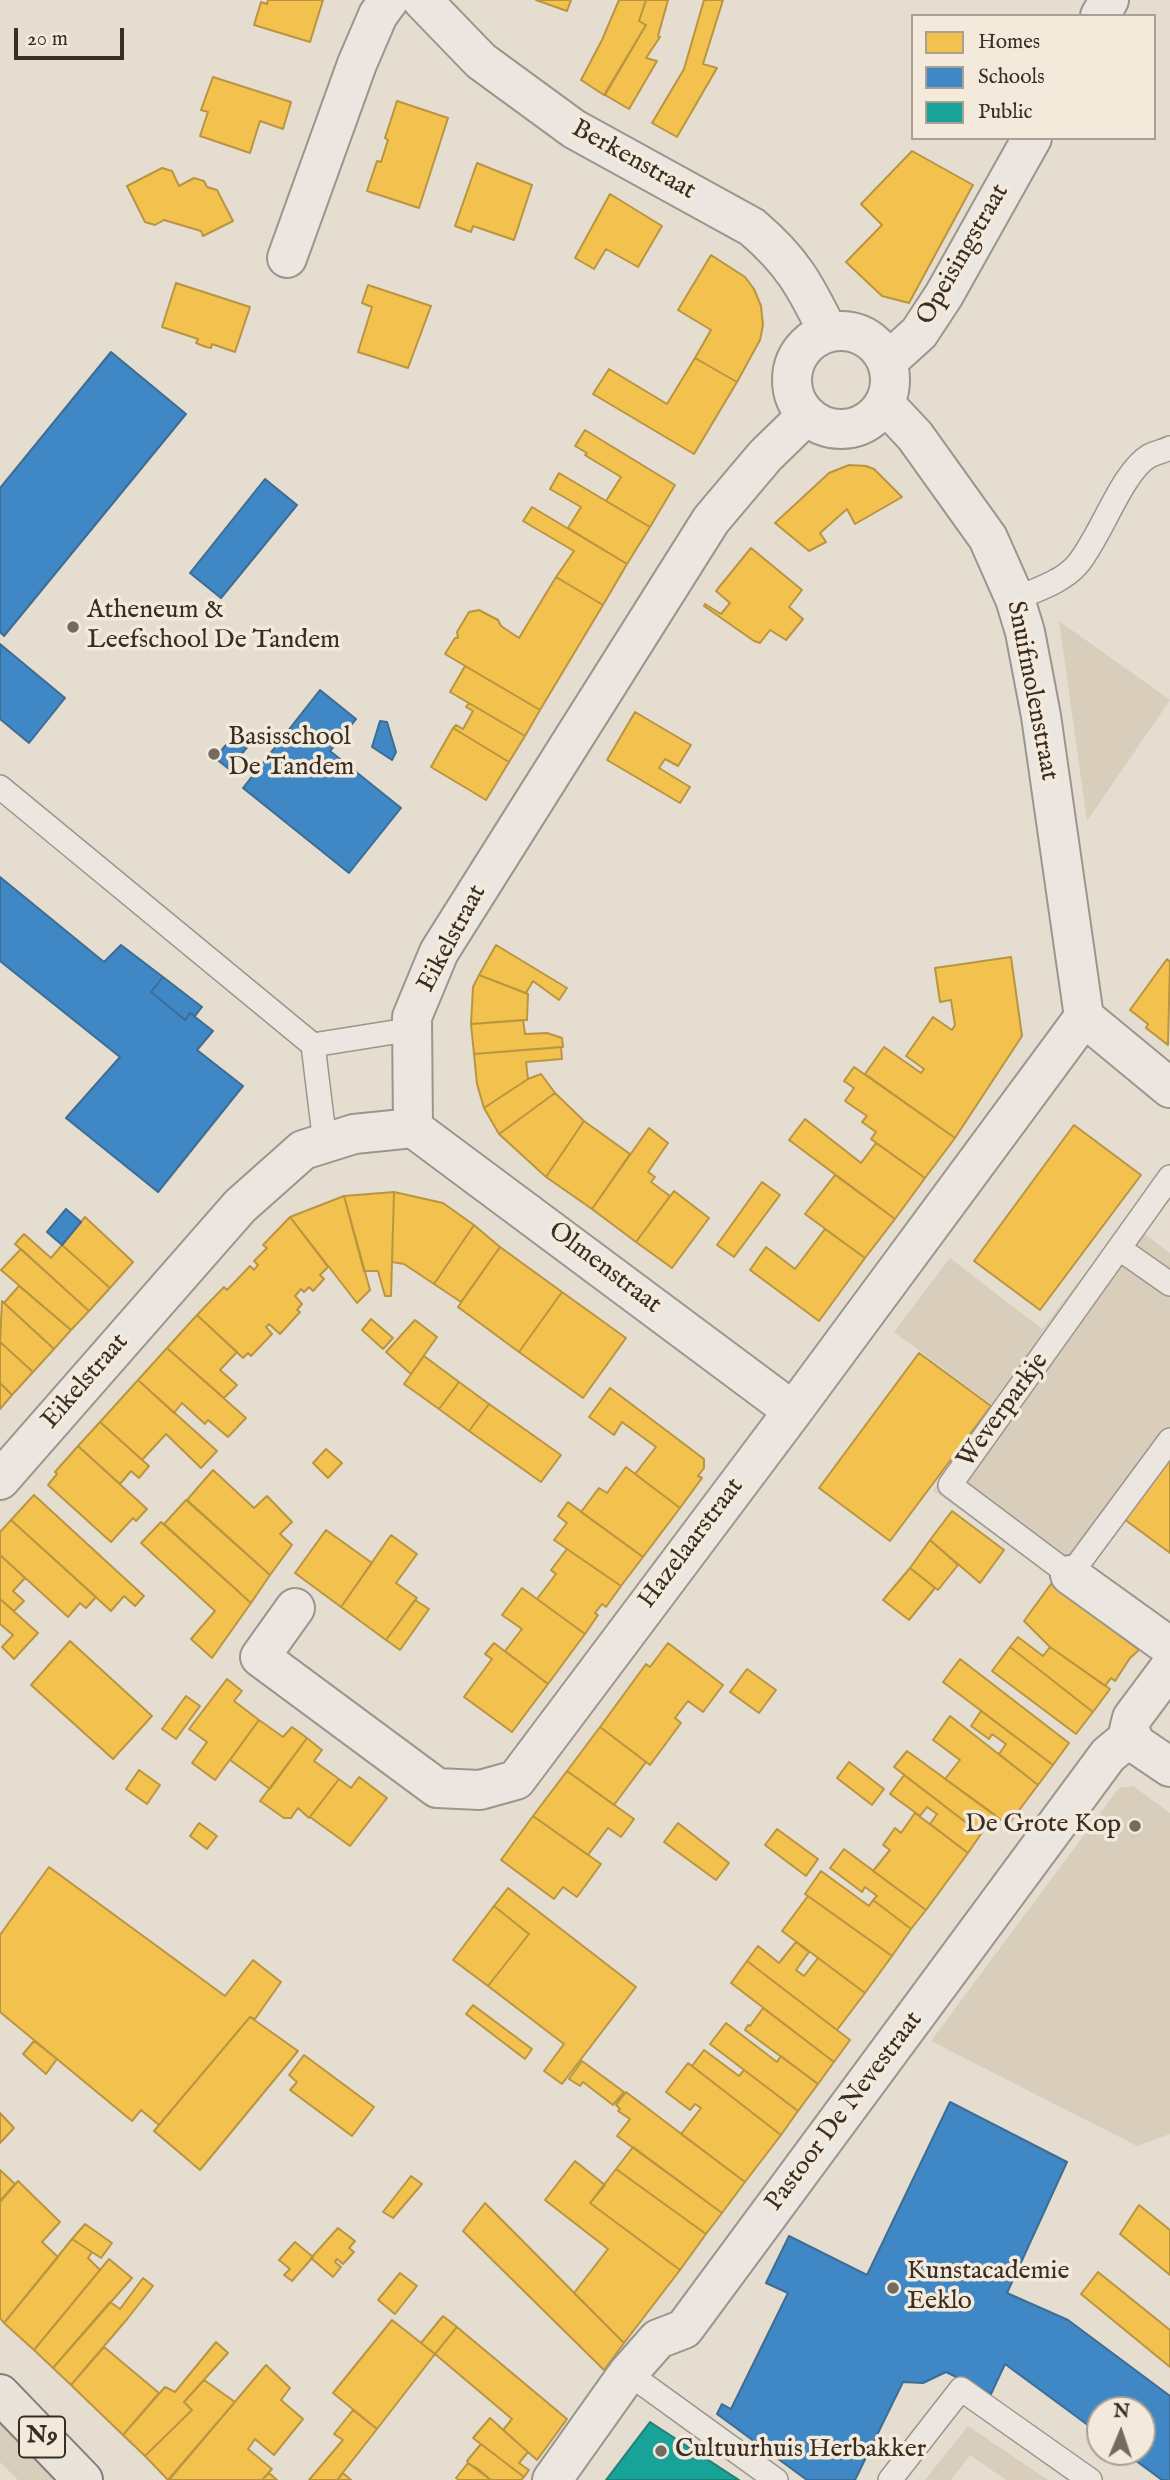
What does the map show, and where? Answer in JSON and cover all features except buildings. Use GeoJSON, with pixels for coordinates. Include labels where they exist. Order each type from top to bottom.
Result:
{"type":"FeatureCollection","features":[{"type":"Feature","properties":{"kind":"main road","name":"N9"},"geometry":{"type":"LineString","coordinates":[[0,2394],[83,2480]]}},
{"type":"Feature","properties":{"kind":"street"},"geometry":{"type":"LineString","coordinates":[[287,258],[356,64],[378,15],[389,0]]}},
{"type":"Feature","properties":{"kind":"street","name":"Berkenstraat"},"geometry":{"type":"LineString","coordinates":[[422,0],[481,61],[574,129],[752,227],[778,249],[805,285],[828,332]]}},
{"type":"Feature","properties":{"kind":"street","name":"Opeisingstraat"},"geometry":{"type":"LineString","coordinates":[[887,362],[919,333],[944,295],[1031,140]]}},
{"type":"Feature","properties":{"kind":"street"},"geometry":{"type":"LineString","coordinates":[[828,332],[852,332],[878,345],[887,362],[891,382],[885,404],[871,419],[849,429],[825,426],[807,415],[795,397],[792,379],[796,359],[808,342],[828,332]]}},
{"type":"Feature","properties":{"kind":"street","name":"Snuifmolenstraat"},"geometry":{"type":"LineString","coordinates":[[885,404],[915,436],[988,538],[1015,599],[1041,716],[1084,1017]]}},
{"type":"Feature","properties":{"kind":"street","name":"Eikelstraat"},"geometry":{"type":"LineString","coordinates":[[0,1480],[240,1206],[303,1150],[354,1134],[413,1128],[412,1017],[439,952],[711,520],[765,456],[807,415]]}},
{"type":"Feature","properties":{"kind":"street"},"geometry":{"type":"LineString","coordinates":[[1084,1017],[1170,1088]]}},
{"type":"Feature","properties":{"kind":"street","name":"Hazelaarstraat"},"geometry":{"type":"LineString","coordinates":[[295,1608],[260,1657],[437,1788],[480,1790],[516,1780],[1084,1017]]}},
{"type":"Feature","properties":{"kind":"street","name":"Olmenstraat"},"geometry":{"type":"LineString","coordinates":[[413,1128],[793,1411]]}},
{"type":"Feature","properties":{"kind":"street"},"geometry":{"type":"LineString","coordinates":[[1070,1575],[1170,1647]]}},
{"type":"Feature","properties":{"kind":"street"},"geometry":{"type":"LineString","coordinates":[[1170,1667],[1132,1718],[1129,1730],[1136,1744],[1170,1767]]}},
{"type":"Feature","properties":{"kind":"street","name":"Pastoor De Nevestraat"},"geometry":{"type":"LineString","coordinates":[[552,2480],[628,2374],[658,2339],[684,2329],[1108,1755],[1131,1735]]}},
{"type":"Feature","properties":{"kind":"lane"},"geometry":{"type":"LineString","coordinates":[[1015,599],[1052,583],[1076,567],[1101,530],[1123,485],[1148,457],[1170,448]]}},
{"type":"Feature","properties":{"kind":"lane"},"geometry":{"type":"LineString","coordinates":[[0,787],[313,1045],[326,1143]]}},
{"type":"Feature","properties":{"kind":"lane"},"geometry":{"type":"LineString","coordinates":[[313,1045],[413,1029]]}},
{"type":"Feature","properties":{"kind":"lane","name":"Weverparkje"},"geometry":{"type":"LineString","coordinates":[[1070,1575],[950,1485],[1170,1177]]}},
{"type":"Feature","properties":{"kind":"lane"},"geometry":{"type":"LineString","coordinates":[[1120,1249],[1170,1284]]}},
{"type":"Feature","properties":{"kind":"lane"},"geometry":{"type":"LineString","coordinates":[[1070,1575],[1170,1440]]}},
{"type":"Feature","properties":{"kind":"lane"},"geometry":{"type":"LineString","coordinates":[[628,2374],[776,2480]]}},
{"type":"Feature","properties":{"kind":"lane"},"geometry":{"type":"LineString","coordinates":[[890,2480],[961,2389],[1090,2480]]}},
{"type":"Feature","properties":{"kind":"shaded area"},"geometry":{"type":"Polygon","coordinates":[[[1059,621],[1170,700],[1087,821],[1059,621]]]}},
{"type":"Feature","properties":{"kind":"shaded area"},"geometry":{"type":"Polygon","coordinates":[[[1126,1220],[1170,1253],[1170,1453],[1067,1588],[933,1490],[995,1407],[894,1332],[950,1258],[1042,1329],[1126,1220]]]}},
{"type":"Feature","properties":{"kind":"shaded area"},"geometry":{"type":"Polygon","coordinates":[[[1133,1786],[1170,1813],[1170,2134],[1137,2146],[931,2041],[1119,1788],[1133,1786]]]}},
{"type":"Feature","properties":{"kind":"shaded area"},"geometry":{"type":"Polygon","coordinates":[[[0,2419],[59,2480],[18,2480],[0,2462],[0,2419]]]}},
{"type":"Feature","properties":{"kind":"shaded area"},"geometry":{"type":"Polygon","coordinates":[[[968,2426],[1048,2480],[1006,2480],[970,2455],[951,2480],[925,2480],[968,2426]]]}},
{"type":"Feature","properties":{"kind":"place","name":"Atheneum & Leefschool De Tandem"},"geometry":{"type":"Point","coordinates":[73,627]}},
{"type":"Feature","properties":{"kind":"place","name":"Basisschool De Tandem"},"geometry":{"type":"Point","coordinates":[214,754]}},
{"type":"Feature","properties":{"kind":"place","name":"De Grote Kop"},"geometry":{"type":"Point","coordinates":[1135,1826]}},
{"type":"Feature","properties":{"kind":"place","name":"Kunstacademie Eeklo"},"geometry":{"type":"Point","coordinates":[893,2288]}},
{"type":"Feature","properties":{"kind":"place","name":"Cultuurhuis Herbakker"},"geometry":{"type":"Point","coordinates":[661,2451]}}]}
